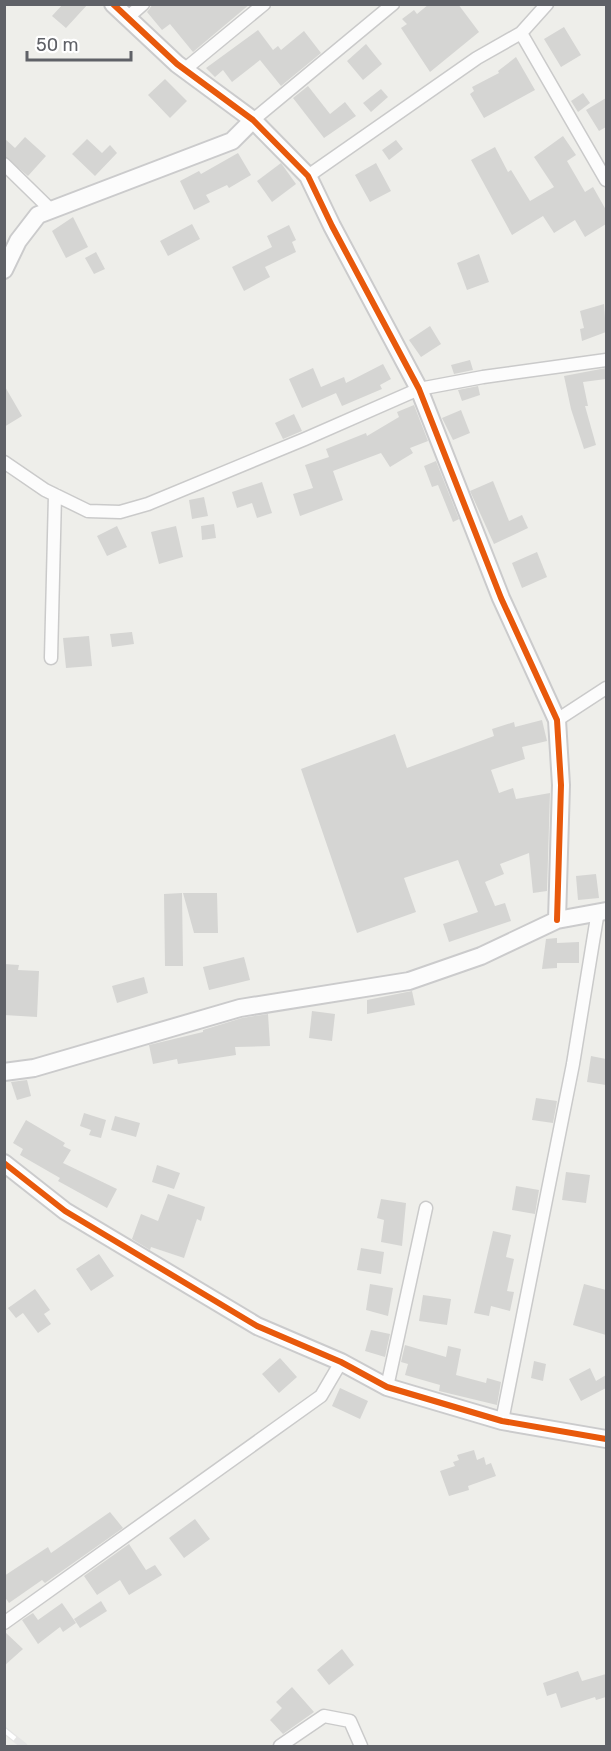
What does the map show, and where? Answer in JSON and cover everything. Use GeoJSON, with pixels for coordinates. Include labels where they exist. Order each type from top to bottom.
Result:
{"type":"FeatureCollection","features":[{"type":"Feature","properties":{"kind":"street"},"geometry":{"type":"LineString","coordinates":[[113,4],[184,70],[254,120],[308,176],[332,226],[420,389],[501,598],[557,720],[561,785],[557,920]]}},
{"type":"Feature","properties":{"kind":"street"},"geometry":{"type":"LineString","coordinates":[[127,18],[143,4]]}},
{"type":"Feature","properties":{"kind":"street"},"geometry":{"type":"LineString","coordinates":[[184,70],[264,4]]}},
{"type":"Feature","properties":{"kind":"street"},"geometry":{"type":"LineString","coordinates":[[4,270],[18,241],[38,215],[232,141],[393,4]]}},
{"type":"Feature","properties":{"kind":"street"},"geometry":{"type":"LineString","coordinates":[[308,176],[477,58],[521,33],[547,4]]}},
{"type":"Feature","properties":{"kind":"street"},"geometry":{"type":"LineString","coordinates":[[521,33],[606,180]]}},
{"type":"Feature","properties":{"kind":"street"},"geometry":{"type":"LineString","coordinates":[[4,164],[50,209]]}},
{"type":"Feature","properties":{"kind":"street"},"geometry":{"type":"LineString","coordinates":[[4,462],[55,495],[88,512],[120,512],[148,504],[263,457],[420,389],[483,377],[606,360]]}},
{"type":"Feature","properties":{"kind":"street"},"geometry":{"type":"LineString","coordinates":[[51,658],[55,495]]}},
{"type":"Feature","properties":{"kind":"street"},"geometry":{"type":"LineString","coordinates":[[557,720],[606,688]]}},
{"type":"Feature","properties":{"kind":"street"},"geometry":{"type":"LineString","coordinates":[[4,1072],[34,1068],[240,1008],[409,981],[481,956],[557,920],[602,911],[502,1421]]}},
{"type":"Feature","properties":{"kind":"street"},"geometry":{"type":"LineString","coordinates":[[4,1163],[65,1211],[257,1326],[341,1362],[387,1387],[502,1421],[606,1439]]}},
{"type":"Feature","properties":{"kind":"street"},"geometry":{"type":"LineString","coordinates":[[387,1387],[426,1208]]}},
{"type":"Feature","properties":{"kind":"street"},"geometry":{"type":"LineString","coordinates":[[4,1623],[321,1396],[341,1362]]}},
{"type":"Feature","properties":{"kind":"street"},"geometry":{"type":"LineString","coordinates":[[280,1746],[324,1716],[350,1722],[361,1746]]}},
{"type":"Feature","properties":{"kind":"building"},"geometry":{"type":"Polygon","coordinates":[[[63,4],[88,4],[66,28],[52,16],[63,4]]]}},
{"type":"Feature","properties":{"kind":"building"},"geometry":{"type":"Polygon","coordinates":[[[153,4],[250,4],[193,52],[170,24],[162,30],[147,12],[153,4]]]}},
{"type":"Feature","properties":{"kind":"building"},"geometry":{"type":"Polygon","coordinates":[[[429,4],[458,4],[479,32],[430,72],[401,28],[407,24],[402,19],[414,10],[417,14],[429,4]]]}},
{"type":"Feature","properties":{"kind":"building"},"geometry":{"type":"Polygon","coordinates":[[[564,27],[581,55],[561,67],[544,39],[564,27]]]}},
{"type":"Feature","properties":{"kind":"building"},"geometry":{"type":"Polygon","coordinates":[[[258,30],[273,50],[278,46],[281,50],[304,31],[321,53],[281,86],[260,60],[232,82],[223,70],[215,77],[206,68],[258,30]]]}},
{"type":"Feature","properties":{"kind":"building"},"geometry":{"type":"Polygon","coordinates":[[[366,44],[382,64],[363,80],[347,61],[366,44]]]}},
{"type":"Feature","properties":{"kind":"building"},"geometry":{"type":"Polygon","coordinates":[[[516,57],[535,90],[484,118],[470,94],[474,91],[472,87],[499,73],[498,71],[516,57]]]}},
{"type":"Feature","properties":{"kind":"building"},"geometry":{"type":"Polygon","coordinates":[[[165,79],[187,101],[170,118],[148,95],[165,79]]]}},
{"type":"Feature","properties":{"kind":"building"},"geometry":{"type":"Polygon","coordinates":[[[308,86],[330,114],[345,102],[356,116],[324,138],[293,98],[308,86]]]}},
{"type":"Feature","properties":{"kind":"building"},"geometry":{"type":"Polygon","coordinates":[[[381,89],[388,97],[371,112],[363,103],[381,89]]]}},
{"type":"Feature","properties":{"kind":"building"},"geometry":{"type":"Polygon","coordinates":[[[583,93],[590,103],[578,112],[571,101],[583,93]]]}},
{"type":"Feature","properties":{"kind":"building"},"geometry":{"type":"Polygon","coordinates":[[[606,98],[606,127],[599,131],[586,110],[606,98]]]}},
{"type":"Feature","properties":{"kind":"building"},"geometry":{"type":"Polygon","coordinates":[[[563,136],[576,155],[567,161],[585,192],[593,187],[606,210],[606,224],[585,237],[575,220],[554,233],[543,216],[512,235],[471,160],[495,147],[508,172],[511,170],[530,201],[554,187],[534,157],[563,136]]]}},
{"type":"Feature","properties":{"kind":"building"},"geometry":{"type":"Polygon","coordinates":[[[25,137],[46,156],[28,176],[4,156],[4,138],[15,148],[25,137]]]}},
{"type":"Feature","properties":{"kind":"building"},"geometry":{"type":"Polygon","coordinates":[[[87,139],[102,153],[110,145],[117,153],[95,176],[72,154],[87,139]]]}},
{"type":"Feature","properties":{"kind":"building"},"geometry":{"type":"Polygon","coordinates":[[[396,140],[403,149],[389,160],[382,150],[396,140]]]}},
{"type":"Feature","properties":{"kind":"building"},"geometry":{"type":"Polygon","coordinates":[[[238,153],[251,175],[229,188],[227,185],[206,195],[210,202],[194,210],[180,181],[199,171],[201,174],[238,153]]]}},
{"type":"Feature","properties":{"kind":"building"},"geometry":{"type":"Polygon","coordinates":[[[281,163],[296,184],[272,202],[257,181],[281,163]]]}},
{"type":"Feature","properties":{"kind":"building"},"geometry":{"type":"Polygon","coordinates":[[[376,163],[391,191],[370,202],[355,175],[376,163]]]}},
{"type":"Feature","properties":{"kind":"building"},"geometry":{"type":"Polygon","coordinates":[[[73,217],[88,247],[66,258],[52,231],[73,217]]]}},
{"type":"Feature","properties":{"kind":"building"},"geometry":{"type":"Polygon","coordinates":[[[192,224],[200,239],[168,256],[160,241],[192,224]]]}},
{"type":"Feature","properties":{"kind":"building"},"geometry":{"type":"Polygon","coordinates":[[[289,225],[296,240],[292,242],[296,252],[265,267],[270,277],[244,291],[232,267],[272,247],[267,236],[289,225]]]}},
{"type":"Feature","properties":{"kind":"building"},"geometry":{"type":"Polygon","coordinates":[[[96,252],[105,269],[94,274],[85,258],[96,252]]]}},
{"type":"Feature","properties":{"kind":"building"},"geometry":{"type":"Polygon","coordinates":[[[479,254],[489,282],[467,290],[457,263],[479,254]]]}},
{"type":"Feature","properties":{"kind":"building"},"geometry":{"type":"Polygon","coordinates":[[[604,304],[606,332],[582,341],[580,329],[584,328],[580,311],[604,304]]]}},
{"type":"Feature","properties":{"kind":"building"},"geometry":{"type":"Polygon","coordinates":[[[430,326],[441,344],[421,357],[409,340],[430,326]]]}},
{"type":"Feature","properties":{"kind":"building"},"geometry":{"type":"Polygon","coordinates":[[[470,360],[473,370],[454,374],[451,365],[470,360]]]}},
{"type":"Feature","properties":{"kind":"building"},"geometry":{"type":"Polygon","coordinates":[[[383,364],[391,379],[380,385],[382,389],[342,406],[336,393],[302,408],[289,379],[313,368],[321,387],[344,377],[346,383],[383,364]]]}},
{"type":"Feature","properties":{"kind":"building"},"geometry":{"type":"Polygon","coordinates":[[[606,368],[606,379],[583,382],[588,406],[585,406],[596,445],[584,449],[571,409],[564,376],[606,368]]]}},
{"type":"Feature","properties":{"kind":"building"},"geometry":{"type":"Polygon","coordinates":[[[4,385],[22,416],[4,427],[4,385]]]}},
{"type":"Feature","properties":{"kind":"building"},"geometry":{"type":"Polygon","coordinates":[[[478,386],[480,395],[462,401],[458,390],[478,386]]]}},
{"type":"Feature","properties":{"kind":"building"},"geometry":{"type":"Polygon","coordinates":[[[414,405],[428,441],[410,448],[413,453],[390,467],[381,453],[333,471],[343,500],[300,516],[293,494],[313,488],[305,465],[329,457],[326,449],[366,433],[367,436],[399,417],[397,412],[414,405]]]}},
{"type":"Feature","properties":{"kind":"building"},"geometry":{"type":"Polygon","coordinates":[[[461,410],[470,433],[453,440],[442,418],[461,410]]]}},
{"type":"Feature","properties":{"kind":"building"},"geometry":{"type":"Polygon","coordinates":[[[294,414],[302,431],[283,439],[275,423],[294,414]]]}},
{"type":"Feature","properties":{"kind":"building"},"geometry":{"type":"Polygon","coordinates":[[[436,461],[459,519],[453,522],[438,485],[432,487],[424,466],[436,461]]]}},
{"type":"Feature","properties":{"kind":"building"},"geometry":{"type":"Polygon","coordinates":[[[493,481],[509,521],[522,515],[528,528],[494,544],[470,491],[493,481]]]}},
{"type":"Feature","properties":{"kind":"building"},"geometry":{"type":"Polygon","coordinates":[[[262,482],[272,513],[257,518],[252,503],[237,508],[232,492],[262,482]]]}},
{"type":"Feature","properties":{"kind":"building"},"geometry":{"type":"Polygon","coordinates":[[[204,497],[208,516],[192,519],[189,500],[204,497]]]}},
{"type":"Feature","properties":{"kind":"building"},"geometry":{"type":"Polygon","coordinates":[[[214,524],[216,538],[202,540],[201,526],[214,524]]]}},
{"type":"Feature","properties":{"kind":"building"},"geometry":{"type":"Polygon","coordinates":[[[117,526],[127,547],[107,556],[97,536],[117,526]]]}},
{"type":"Feature","properties":{"kind":"building"},"geometry":{"type":"Polygon","coordinates":[[[176,526],[183,557],[159,564],[151,532],[176,526]]]}},
{"type":"Feature","properties":{"kind":"building"},"geometry":{"type":"Polygon","coordinates":[[[537,552],[547,577],[522,588],[512,563],[537,552]]]}},
{"type":"Feature","properties":{"kind":"building"},"geometry":{"type":"Polygon","coordinates":[[[132,632],[134,644],[112,647],[110,634],[132,632]]]}},
{"type":"Feature","properties":{"kind":"building"},"geometry":{"type":"Polygon","coordinates":[[[89,636],[92,666],[66,668],[63,638],[89,636]]]}},
{"type":"Feature","properties":{"kind":"building"},"geometry":{"type":"Polygon","coordinates":[[[542,720],[547,741],[522,747],[525,759],[491,770],[499,793],[513,788],[516,799],[550,793],[547,891],[533,893],[529,853],[500,864],[504,874],[485,882],[495,906],[505,903],[511,921],[449,942],[443,924],[478,912],[458,860],[404,878],[416,912],[357,933],[301,769],[395,734],[407,768],[494,736],[492,729],[514,722],[515,727],[542,720]]]}},
{"type":"Feature","properties":{"kind":"building"},"geometry":{"type":"Polygon","coordinates":[[[596,874],[599,898],[578,900],[576,876],[596,874]]]}},
{"type":"Feature","properties":{"kind":"building"},"geometry":{"type":"Polygon","coordinates":[[[182,893],[183,966],[165,966],[164,894],[182,893]]]}},
{"type":"Feature","properties":{"kind":"building"},"geometry":{"type":"Polygon","coordinates":[[[183,893],[217,893],[218,933],[194,933],[183,893]]]}},
{"type":"Feature","properties":{"kind":"building"},"geometry":{"type":"Polygon","coordinates":[[[557,938],[557,943],[579,942],[579,963],[557,963],[557,968],[542,969],[546,939],[557,938]]]}},
{"type":"Feature","properties":{"kind":"building"},"geometry":{"type":"Polygon","coordinates":[[[244,957],[250,980],[209,990],[203,967],[244,957]]]}},
{"type":"Feature","properties":{"kind":"building"},"geometry":{"type":"Polygon","coordinates":[[[4,964],[19,965],[18,970],[39,971],[37,1017],[4,1015],[4,964]]]}},
{"type":"Feature","properties":{"kind":"building"},"geometry":{"type":"Polygon","coordinates":[[[144,977],[148,993],[117,1003],[112,986],[144,977]]]}},
{"type":"Feature","properties":{"kind":"building"},"geometry":{"type":"Polygon","coordinates":[[[412,991],[415,1005],[367,1014],[367,1000],[412,991]]]}},
{"type":"Feature","properties":{"kind":"building"},"geometry":{"type":"Polygon","coordinates":[[[312,1011],[335,1014],[332,1041],[309,1038],[312,1011]]]}},
{"type":"Feature","properties":{"kind":"building"},"geometry":{"type":"Polygon","coordinates":[[[268,1014],[270,1046],[235,1047],[236,1055],[178,1064],[177,1059],[153,1064],[149,1045],[203,1032],[203,1030],[242,1018],[268,1014]]]}},
{"type":"Feature","properties":{"kind":"building"},"geometry":{"type":"Polygon","coordinates":[[[591,1056],[606,1059],[606,1085],[587,1082],[591,1056]]]}},
{"type":"Feature","properties":{"kind":"building"},"geometry":{"type":"Polygon","coordinates":[[[27,1080],[31,1096],[17,1100],[11,1082],[27,1080]]]}},
{"type":"Feature","properties":{"kind":"building"},"geometry":{"type":"Polygon","coordinates":[[[536,1098],[557,1101],[553,1123],[532,1120],[536,1098]]]}},
{"type":"Feature","properties":{"kind":"building"},"geometry":{"type":"Polygon","coordinates":[[[84,1113],[106,1120],[101,1138],[89,1135],[91,1130],[80,1126],[84,1113]]]}},
{"type":"Feature","properties":{"kind":"building"},"geometry":{"type":"Polygon","coordinates":[[[115,1116],[140,1123],[136,1137],[111,1130],[115,1116]]]}},
{"type":"Feature","properties":{"kind":"building"},"geometry":{"type":"Polygon","coordinates":[[[26,1120],[65,1143],[63,1146],[71,1150],[63,1163],[117,1189],[107,1208],[58,1181],[60,1178],[20,1155],[23,1149],[13,1143],[26,1120]]]}},
{"type":"Feature","properties":{"kind":"building"},"geometry":{"type":"Polygon","coordinates":[[[157,1165],[180,1173],[174,1189],[152,1182],[157,1165]]]}},
{"type":"Feature","properties":{"kind":"building"},"geometry":{"type":"Polygon","coordinates":[[[566,1172],[590,1175],[586,1203],[562,1200],[566,1172]]]}},
{"type":"Feature","properties":{"kind":"building"},"geometry":{"type":"Polygon","coordinates":[[[516,1186],[539,1190],[535,1214],[512,1210],[516,1186]]]}},
{"type":"Feature","properties":{"kind":"building"},"geometry":{"type":"Polygon","coordinates":[[[168,1194],[205,1207],[201,1221],[197,1219],[184,1258],[151,1247],[150,1250],[132,1239],[141,1214],[158,1221],[168,1194]]]}},
{"type":"Feature","properties":{"kind":"building"},"geometry":{"type":"Polygon","coordinates":[[[381,1199],[406,1203],[402,1246],[381,1242],[384,1220],[377,1218],[381,1199]]]}},
{"type":"Feature","properties":{"kind":"building"},"geometry":{"type":"Polygon","coordinates":[[[493,1231],[511,1235],[506,1257],[514,1259],[507,1291],[514,1292],[510,1311],[491,1306],[489,1316],[474,1313],[493,1231]]]}},
{"type":"Feature","properties":{"kind":"building"},"geometry":{"type":"Polygon","coordinates":[[[361,1248],[384,1252],[381,1274],[357,1270],[361,1248]]]}},
{"type":"Feature","properties":{"kind":"building"},"geometry":{"type":"Polygon","coordinates":[[[99,1254],[114,1276],[91,1291],[76,1269],[99,1254]]]}},
{"type":"Feature","properties":{"kind":"building"},"geometry":{"type":"Polygon","coordinates":[[[370,1284],[393,1288],[388,1316],[366,1310],[370,1284]]]}},
{"type":"Feature","properties":{"kind":"building"},"geometry":{"type":"Polygon","coordinates":[[[584,1284],[606,1290],[606,1335],[573,1325],[584,1284]]]}},
{"type":"Feature","properties":{"kind":"building"},"geometry":{"type":"Polygon","coordinates":[[[35,1289],[50,1310],[44,1314],[51,1324],[38,1333],[23,1313],[16,1318],[8,1308],[35,1289]]]}},
{"type":"Feature","properties":{"kind":"building"},"geometry":{"type":"Polygon","coordinates":[[[423,1295],[451,1299],[447,1325],[419,1321],[423,1295]]]}},
{"type":"Feature","properties":{"kind":"building"},"geometry":{"type":"Polygon","coordinates":[[[371,1330],[390,1334],[385,1357],[365,1351],[371,1330]]]}},
{"type":"Feature","properties":{"kind":"building"},"geometry":{"type":"Polygon","coordinates":[[[405,1345],[446,1357],[448,1346],[461,1349],[456,1375],[486,1383],[487,1378],[501,1382],[497,1405],[439,1391],[440,1385],[405,1375],[408,1364],[401,1362],[405,1345]]]}},
{"type":"Feature","properties":{"kind":"building"},"geometry":{"type":"Polygon","coordinates":[[[280,1358],[297,1377],[279,1393],[262,1374],[280,1358]]]}},
{"type":"Feature","properties":{"kind":"building"},"geometry":{"type":"Polygon","coordinates":[[[534,1361],[546,1364],[543,1381],[531,1378],[534,1361]]]}},
{"type":"Feature","properties":{"kind":"building"},"geometry":{"type":"Polygon","coordinates":[[[590,1368],[596,1381],[606,1375],[606,1388],[581,1401],[569,1379],[590,1368]]]}},
{"type":"Feature","properties":{"kind":"building"},"geometry":{"type":"Polygon","coordinates":[[[340,1388],[368,1401],[360,1419],[332,1406],[340,1388]]]}},
{"type":"Feature","properties":{"kind":"building"},"geometry":{"type":"Polygon","coordinates":[[[474,1450],[477,1460],[484,1457],[486,1465],[491,1463],[496,1476],[468,1486],[469,1490],[449,1496],[440,1471],[455,1466],[453,1462],[459,1460],[457,1455],[474,1450]]]}},
{"type":"Feature","properties":{"kind":"building"},"geometry":{"type":"Polygon","coordinates":[[[110,1512],[123,1528],[45,1583],[42,1580],[9,1603],[4,1596],[4,1576],[48,1547],[51,1553],[110,1512]]]}},
{"type":"Feature","properties":{"kind":"building"},"geometry":{"type":"Polygon","coordinates":[[[195,1519],[210,1539],[184,1558],[169,1538],[195,1519]]]}},
{"type":"Feature","properties":{"kind":"building"},"geometry":{"type":"Polygon","coordinates":[[[129,1544],[146,1570],[155,1565],[162,1575],[129,1595],[120,1580],[97,1595],[84,1576],[129,1544]]]}},
{"type":"Feature","properties":{"kind":"building"},"geometry":{"type":"Polygon","coordinates":[[[101,1601],[107,1611],[80,1628],[74,1619],[101,1601]]]}},
{"type":"Feature","properties":{"kind":"building"},"geometry":{"type":"Polygon","coordinates":[[[62,1603],[76,1623],[63,1632],[60,1627],[38,1644],[22,1620],[33,1613],[38,1620],[62,1603]]]}},
{"type":"Feature","properties":{"kind":"building"},"geometry":{"type":"Polygon","coordinates":[[[4,1631],[23,1649],[4,1666],[4,1631]]]}},
{"type":"Feature","properties":{"kind":"building"},"geometry":{"type":"Polygon","coordinates":[[[342,1649],[354,1665],[329,1685],[317,1670],[342,1649]]]}},
{"type":"Feature","properties":{"kind":"building"},"geometry":{"type":"Polygon","coordinates":[[[578,1671],[582,1681],[606,1674],[606,1697],[596,1700],[595,1697],[561,1708],[556,1693],[547,1696],[543,1683],[578,1671]]]}},
{"type":"Feature","properties":{"kind":"building"},"geometry":{"type":"Polygon","coordinates":[[[292,1687],[314,1712],[283,1734],[270,1720],[282,1708],[276,1702],[292,1687]]]}},
{"type":"Feature","properties":{"kind":"railway"},"geometry":{"type":"LineString","coordinates":[[4,1730],[24,1746]]}},
{"type":"Feature","properties":{"kind":"cycle path"},"geometry":{"type":"LineString","coordinates":[[113,4],[177,64],[253,120],[308,176],[332,226],[419,389],[501,598],[557,720],[561,785],[557,920]]}},
{"type":"Feature","properties":{"kind":"cycle path"},"geometry":{"type":"LineString","coordinates":[[4,1163],[65,1211],[257,1326],[341,1362],[387,1387],[502,1421],[606,1439]]}}]}
